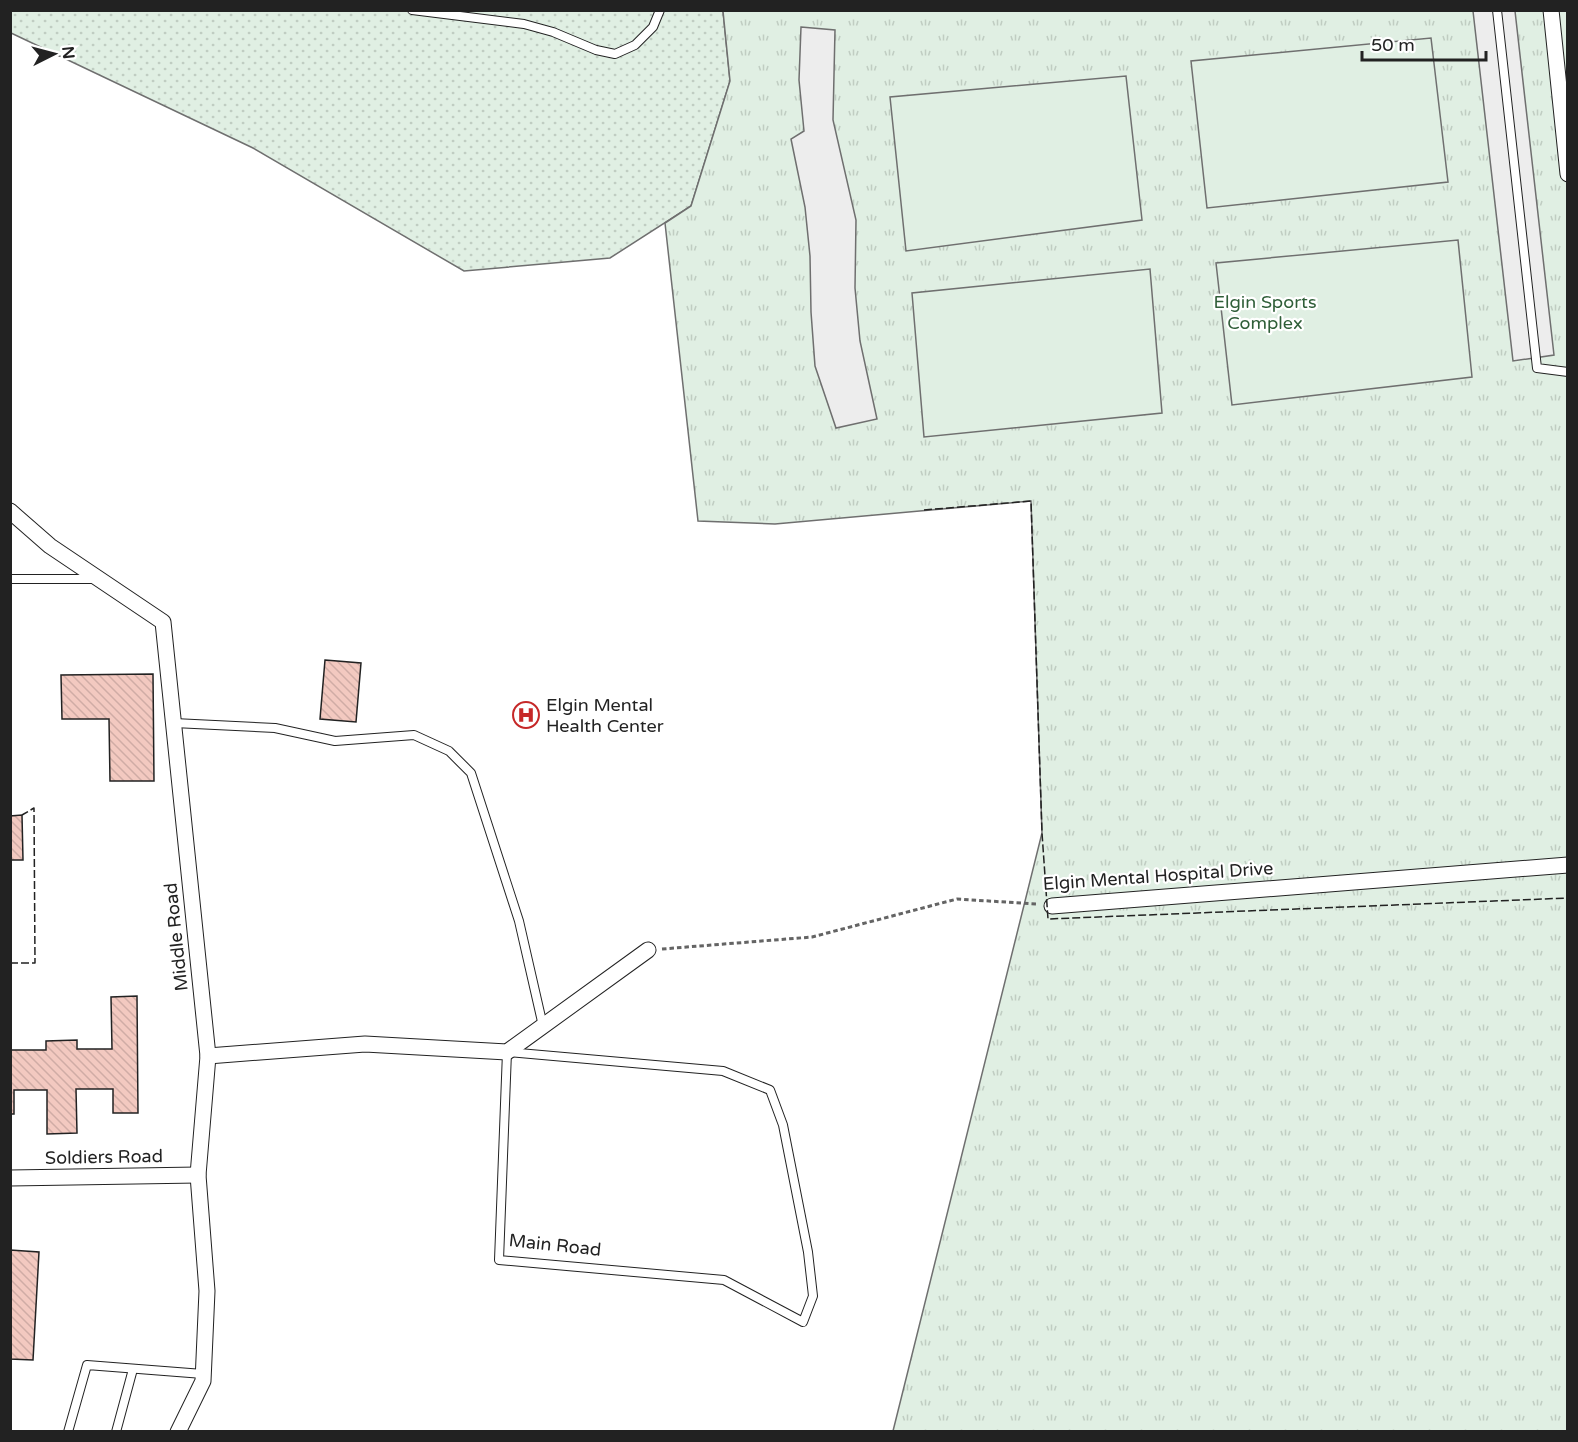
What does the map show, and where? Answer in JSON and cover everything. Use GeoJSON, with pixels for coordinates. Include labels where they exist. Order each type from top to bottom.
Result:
{"type":"FeatureCollection","features":[{"type":"Feature","properties":{"kind":"street"},"geometry":{"type":"LineString","coordinates":[[1551,10],[1568,174]]}},
{"type":"Feature","properties":{"kind":"street","name":"Middle Road"},"geometry":{"type":"LineString","coordinates":[[10,512],[50,546],[163,622],[208,1056],[198,1175],[207,1291],[203,1381],[178,1431]]}},
{"type":"Feature","properties":{"kind":"street","name":"Elgin Mental Hospital Drive"},"geometry":{"type":"LineString","coordinates":[[1052,906],[1568,865]]}},
{"type":"Feature","properties":{"kind":"street"},"geometry":{"type":"LineString","coordinates":[[208,1056],[365,1044],[507,1052],[648,950]]}},
{"type":"Feature","properties":{"kind":"street","name":"Soldiers Road"},"geometry":{"type":"LineString","coordinates":[[10,1178],[198,1175]]}},
{"type":"Feature","properties":{"kind":"lane"},"geometry":{"type":"LineString","coordinates":[[412,10],[524,24],[553,32],[596,50],[615,54],[635,45],[653,27],[660,10]]}},
{"type":"Feature","properties":{"kind":"lane"},"geometry":{"type":"LineString","coordinates":[[1497,10],[1537,368],[1568,372]]}},
{"type":"Feature","properties":{"kind":"lane"},"geometry":{"type":"LineString","coordinates":[[10,579],[99,579]]}},
{"type":"Feature","properties":{"kind":"lane"},"geometry":{"type":"LineString","coordinates":[[174,723],[275,728],[335,741],[414,735],[449,751],[471,773],[519,921],[543,1026]]}},
{"type":"Feature","properties":{"kind":"lane","name":"Main Road"},"geometry":{"type":"LineString","coordinates":[[507,1052],[723,1071],[770,1090],[783,1125],[808,1252],[813,1296],[803,1322],[724,1280],[499,1260],[507,1052]]}},
{"type":"Feature","properties":{"kind":"lane"},"geometry":{"type":"LineString","coordinates":[[68,1431],[87,1365],[203,1374]]}},
{"type":"Feature","properties":{"kind":"lane"},"geometry":{"type":"LineString","coordinates":[[116,1431],[133,1369]]}},
{"type":"Feature","properties":{"kind":"path","name":"Elgin Mental Hospital Drive"},"geometry":{"type":"LineString","coordinates":[[648,950],[812,937],[957,898],[1052,906]]}},
{"type":"Feature","properties":{"kind":"green space"},"geometry":{"type":"Polygon","coordinates":[[[11,10],[723,11],[730,81],[691,206],[610,258],[464,271],[253,148],[11,33],[11,10]]]}},
{"type":"Feature","properties":{"kind":"green space","name":"Elgin Sports Complex"},"geometry":{"type":"Polygon","coordinates":[[[723,11],[1567,11],[1567,1431],[893,1431],[1042,833],[1031,501],[775,524],[698,521],[665,223],[691,206],[730,81],[723,11]]]}},
{"type":"Feature","properties":{"kind":"green space"},"geometry":{"type":"Polygon","coordinates":[[[1431,38],[1448,182],[1207,208],[1191,61],[1431,38]]]}},
{"type":"Feature","properties":{"kind":"green space"},"geometry":{"type":"Polygon","coordinates":[[[1126,76],[1142,220],[906,251],[890,97],[1126,76]]]}},
{"type":"Feature","properties":{"kind":"green space"},"geometry":{"type":"Polygon","coordinates":[[[1458,240],[1472,377],[1232,405],[1216,263],[1458,240]]]}},
{"type":"Feature","properties":{"kind":"green space"},"geometry":{"type":"Polygon","coordinates":[[[1150,269],[1162,413],[924,437],[912,293],[1150,269]]]}},
{"type":"Feature","properties":{"kind":"shaded area"},"geometry":{"type":"Polygon","coordinates":[[[1473,11],[1515,11],[1554,355],[1513,361],[1473,11]]]}},
{"type":"Feature","properties":{"kind":"shaded area"},"geometry":{"type":"Polygon","coordinates":[[[801,27],[835,30],[833,120],[856,220],[855,288],[860,341],[877,419],[836,428],[815,366],[810,256],[805,207],[791,139],[804,131],[799,80],[801,27]]]}},
{"type":"Feature","properties":{"kind":"building"},"geometry":{"type":"Polygon","coordinates":[[[325,660],[361,663],[356,722],[320,719],[325,660]]]}},
{"type":"Feature","properties":{"kind":"building"},"geometry":{"type":"Polygon","coordinates":[[[153,674],[154,781],[110,781],[109,719],[62,719],[61,675],[153,674]]]}},
{"type":"Feature","properties":{"kind":"building"},"geometry":{"type":"Polygon","coordinates":[[[22,815],[23,860],[10,860],[10,816],[22,815]]]}},
{"type":"Feature","properties":{"kind":"building"},"geometry":{"type":"Polygon","coordinates":[[[137,996],[138,1113],[113,1113],[113,1089],[76,1089],[77,1133],[47,1134],[47,1090],[14,1090],[14,1114],[10,1114],[10,998],[11,1050],[46,1050],[46,1041],[77,1040],[77,1049],[112,1049],[111,997],[137,996]]]}},
{"type":"Feature","properties":{"kind":"building"},"geometry":{"type":"Polygon","coordinates":[[[10,1250],[39,1252],[33,1360],[10,1359],[10,1250]]]}},
{"type":"Feature","properties":{"kind":"fence"},"geometry":{"type":"LineString","coordinates":[[924,510],[1031,501],[1042,833],[1048,919],[1568,898]]}},
{"type":"Feature","properties":{"kind":"fence"},"geometry":{"type":"LineString","coordinates":[[10,963],[35,963],[34,808],[22,815]]}},
{"type":"Feature","properties":{"kind":"place","name":"Elgin Mental Health Center"},"geometry":{"type":"Point","coordinates":[526,715]}}]}
